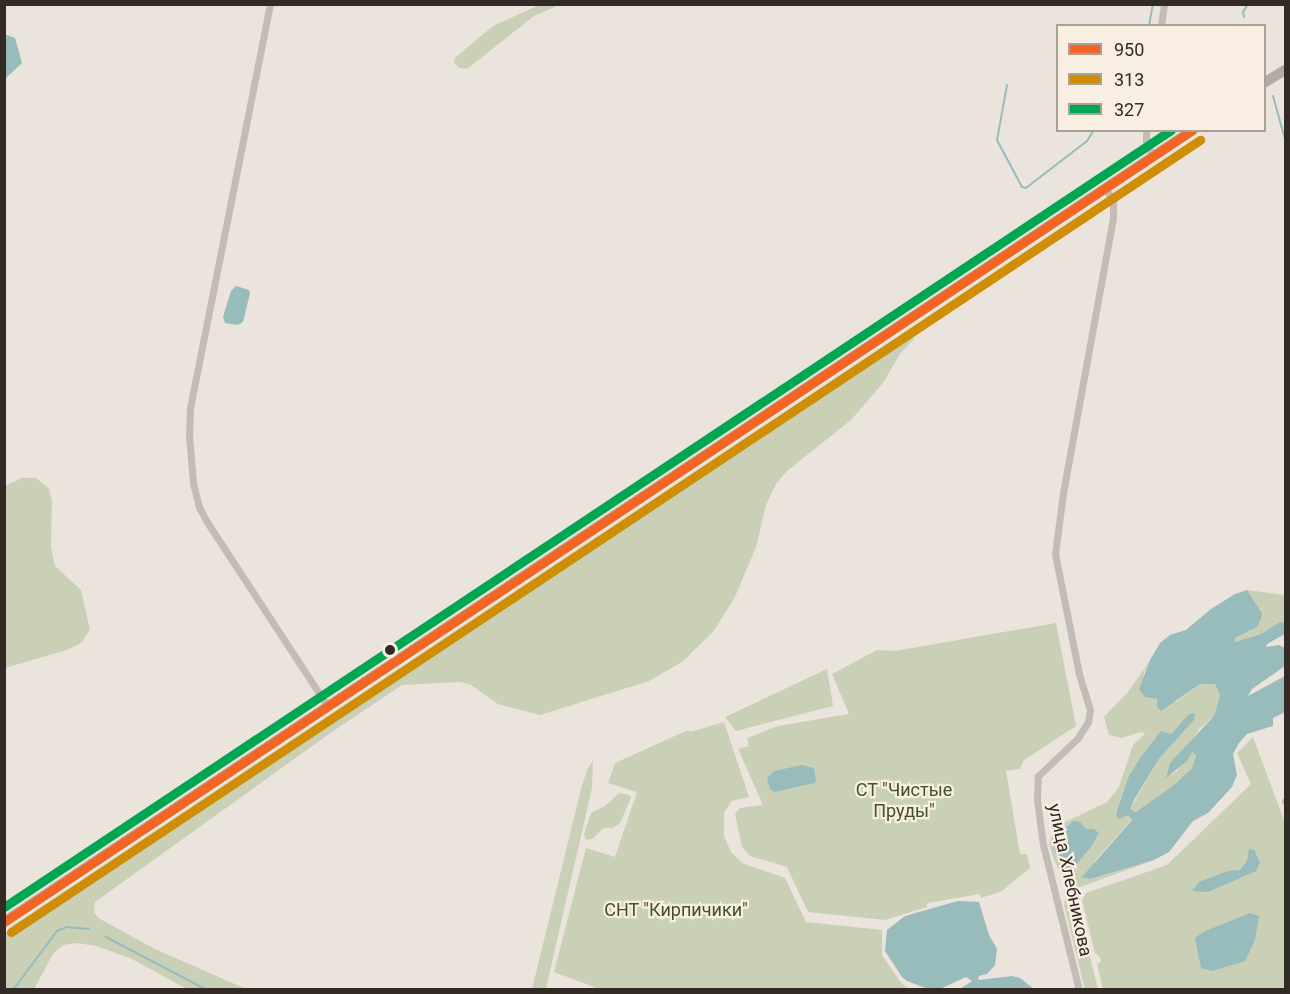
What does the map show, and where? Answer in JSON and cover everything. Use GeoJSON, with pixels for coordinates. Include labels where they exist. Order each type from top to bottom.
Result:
{"type":"FeatureCollection","features":[{"type":"Feature","properties":{"kind":"main road"},"geometry":{"type":"LineString","coordinates":[[1266,82],[1286,69]]}},
{"type":"Feature","properties":{"kind":"main road"},"geometry":{"type":"LineString","coordinates":[[4,922],[1190,132]]}},
{"type":"Feature","properties":{"kind":"street"},"geometry":{"type":"LineString","coordinates":[[270,4],[190,409],[191,464],[197,499],[207,522],[328,706]]}},
{"type":"Feature","properties":{"kind":"street"},"geometry":{"type":"LineString","coordinates":[[1161,24],[1164,4]]}},
{"type":"Feature","properties":{"kind":"street"},"geometry":{"type":"LineString","coordinates":[[1146,132],[1146,142],[1154,157]]}},
{"type":"Feature","properties":{"kind":"street","name":"улица Хлебникова"},"geometry":{"type":"LineString","coordinates":[[1079,990],[1043,845],[1037,800],[1038,776],[1077,740],[1088,722],[1090,710],[1079,674],[1055,554],[1113,217],[1113,201],[1106,189]]}},
{"type":"Feature","properties":{"kind":"green space"},"geometry":{"type":"Polygon","coordinates":[[[539,5],[559,5],[534,16],[467,69],[459,68],[454,63],[455,58],[493,26],[539,5]]]}},
{"type":"Feature","properties":{"kind":"green space"},"geometry":{"type":"Polygon","coordinates":[[[915,338],[900,354],[883,383],[851,420],[787,471],[776,484],[766,505],[756,547],[735,597],[713,632],[682,662],[649,681],[540,715],[498,704],[471,685],[460,682],[402,685],[329,734],[95,902],[94,913],[100,919],[155,949],[246,989],[187,989],[130,958],[96,946],[77,943],[63,945],[53,954],[34,989],[5,989],[5,933],[16,925],[901,340],[915,338]]]}},
{"type":"Feature","properties":{"kind":"green space"},"geometry":{"type":"Polygon","coordinates":[[[22,478],[36,478],[49,489],[52,501],[51,547],[55,566],[81,590],[90,630],[81,643],[67,650],[5,668],[5,486],[22,478]]]}},
{"type":"Feature","properties":{"kind":"green space"},"geometry":{"type":"Polygon","coordinates":[[[1247,590],[1285,595],[1285,624],[1280,622],[1261,634],[1235,642],[1235,638],[1257,627],[1262,613],[1247,590]]]}},
{"type":"Feature","properties":{"kind":"green space","name":"СТ \"Чистые Пруды\""},"geometry":{"type":"Polygon","coordinates":[[[1056,623],[1076,726],[1024,760],[1020,769],[1006,771],[1020,854],[1027,854],[1030,868],[1002,891],[981,898],[980,894],[927,903],[927,907],[885,920],[808,912],[787,867],[750,856],[742,847],[735,814],[740,808],[763,805],[738,749],[749,746],[747,738],[778,726],[849,714],[832,674],[877,650],[895,651],[1056,623]]]}},
{"type":"Feature","properties":{"kind":"green space"},"geometry":{"type":"Polygon","coordinates":[[[1150,660],[1144,672],[1143,683],[1176,702],[1200,684],[1215,683],[1220,695],[1214,716],[1200,728],[1167,777],[1177,771],[1192,752],[1196,756],[1192,768],[1174,785],[1137,812],[1130,809],[1159,759],[1194,720],[1177,727],[1123,799],[1116,814],[1128,815],[1132,819],[1094,862],[1122,869],[1154,860],[1075,889],[1063,877],[1049,844],[1055,827],[1107,802],[1119,787],[1133,745],[1145,734],[1141,732],[1121,738],[1109,735],[1104,717],[1128,692],[1150,660]]]}},
{"type":"Feature","properties":{"kind":"green space"},"geometry":{"type":"Polygon","coordinates":[[[827,669],[833,706],[736,731],[725,717],[827,669]]]}},
{"type":"Feature","properties":{"kind":"green space","name":"СНТ \"Кирпичики\""},"geometry":{"type":"Polygon","coordinates":[[[724,722],[749,797],[732,801],[724,813],[724,836],[731,852],[742,863],[785,878],[806,922],[882,930],[882,955],[902,984],[910,989],[595,990],[594,987],[554,972],[586,848],[615,857],[637,792],[608,783],[615,763],[688,730],[690,732],[724,722]]]}},
{"type":"Feature","properties":{"kind":"green space"},"geometry":{"type":"Polygon","coordinates":[[[1253,737],[1285,823],[1285,989],[1103,989],[1097,964],[1101,962],[1100,957],[1095,953],[1082,900],[1086,893],[1167,865],[1251,784],[1237,753],[1253,737]]]}},
{"type":"Feature","properties":{"kind":"green space"},"geometry":{"type":"Polygon","coordinates":[[[593,761],[592,788],[546,989],[532,989],[582,785],[593,761]]]}},
{"type":"Feature","properties":{"kind":"green space"},"geometry":{"type":"Polygon","coordinates":[[[619,793],[629,795],[631,798],[620,823],[613,828],[604,828],[592,839],[586,840],[584,834],[591,813],[605,806],[619,793]]]}},
{"type":"Feature","properties":{"kind":"green space"},"geometry":{"type":"Polygon","coordinates":[[[1065,900],[1072,901],[1077,906],[1098,989],[1085,989],[1064,905],[1065,900]]]}},
{"type":"Feature","properties":{"kind":"water"},"geometry":{"type":"Polygon","coordinates":[[[4,34],[15,38],[22,63],[5,79],[4,34]]]}},
{"type":"Feature","properties":{"kind":"water"},"geometry":{"type":"Polygon","coordinates":[[[236,286],[249,290],[250,293],[243,322],[238,325],[225,323],[223,317],[231,291],[236,286]]]}},
{"type":"Feature","properties":{"kind":"water"},"geometry":{"type":"Polygon","coordinates":[[[1247,590],[1262,613],[1261,619],[1257,627],[1235,638],[1235,642],[1261,634],[1280,622],[1286,624],[1285,634],[1267,644],[1266,647],[1279,645],[1285,648],[1285,666],[1252,689],[1248,696],[1285,676],[1285,712],[1273,718],[1273,726],[1247,734],[1239,743],[1233,754],[1237,775],[1232,787],[1208,813],[1193,821],[1169,852],[1154,860],[1090,879],[1082,877],[1132,820],[1128,815],[1119,819],[1116,814],[1129,776],[1161,731],[1171,734],[1189,714],[1195,713],[1194,720],[1159,759],[1134,800],[1130,809],[1136,812],[1174,785],[1192,768],[1196,756],[1192,752],[1187,761],[1166,778],[1170,763],[1214,716],[1220,695],[1215,684],[1200,684],[1161,711],[1157,707],[1157,699],[1145,697],[1139,689],[1150,660],[1160,643],[1170,635],[1186,630],[1211,609],[1235,594],[1247,590]]]}},
{"type":"Feature","properties":{"kind":"water"},"geometry":{"type":"Polygon","coordinates":[[[802,765],[814,768],[816,781],[814,783],[775,792],[770,789],[767,778],[774,771],[802,765]]]}},
{"type":"Feature","properties":{"kind":"water"},"geometry":{"type":"Polygon","coordinates":[[[1073,821],[1080,822],[1086,829],[1094,829],[1099,833],[1091,847],[1067,875],[1054,849],[1055,839],[1073,821]]]}},
{"type":"Feature","properties":{"kind":"water"},"geometry":{"type":"Polygon","coordinates":[[[1249,849],[1254,850],[1260,862],[1256,871],[1208,892],[1192,891],[1199,882],[1228,871],[1240,870],[1247,861],[1249,849]]]}},
{"type":"Feature","properties":{"kind":"water"},"geometry":{"type":"Polygon","coordinates":[[[958,901],[979,902],[989,935],[997,949],[995,965],[987,974],[979,976],[978,980],[1012,976],[1020,978],[1034,989],[960,989],[972,981],[966,977],[940,989],[928,989],[902,977],[885,951],[887,930],[905,916],[958,901]]]}},
{"type":"Feature","properties":{"kind":"water"},"geometry":{"type":"Polygon","coordinates":[[[1250,913],[1259,916],[1255,940],[1245,961],[1212,971],[1201,968],[1195,938],[1203,932],[1250,913]]]}},
{"type":"Feature","properties":{"kind":"waterway"},"geometry":{"type":"LineString","coordinates":[[1149,24],[1153,4]]}},
{"type":"Feature","properties":{"kind":"waterway"},"geometry":{"type":"LineString","coordinates":[[1244,17],[1243,12],[1248,4]]}},
{"type":"Feature","properties":{"kind":"waterway"},"geometry":{"type":"LineString","coordinates":[[1007,85],[997,140],[1022,187],[1026,188],[1087,141],[1093,132]]}},
{"type":"Feature","properties":{"kind":"waterway"},"geometry":{"type":"LineString","coordinates":[[1273,96],[1286,143]]}},
{"type":"Feature","properties":{"kind":"waterway"},"geometry":{"type":"LineString","coordinates":[[13,990],[57,931],[67,927],[89,929]]}},
{"type":"Feature","properties":{"kind":"waterway"},"geometry":{"type":"LineString","coordinates":[[106,937],[207,990]]}},
{"type":"Feature","properties":{"kind":"transit line","name":"327"},"geometry":{"type":"LineString","coordinates":[[4,907],[1168,132]]}},
{"type":"Feature","properties":{"kind":"transit line","name":"950"},"geometry":{"type":"LineString","coordinates":[[4,922],[1189,132]]}},
{"type":"Feature","properties":{"kind":"transit line","name":"313"},"geometry":{"type":"LineString","coordinates":[[11,932],[1200,140]]}}]}
